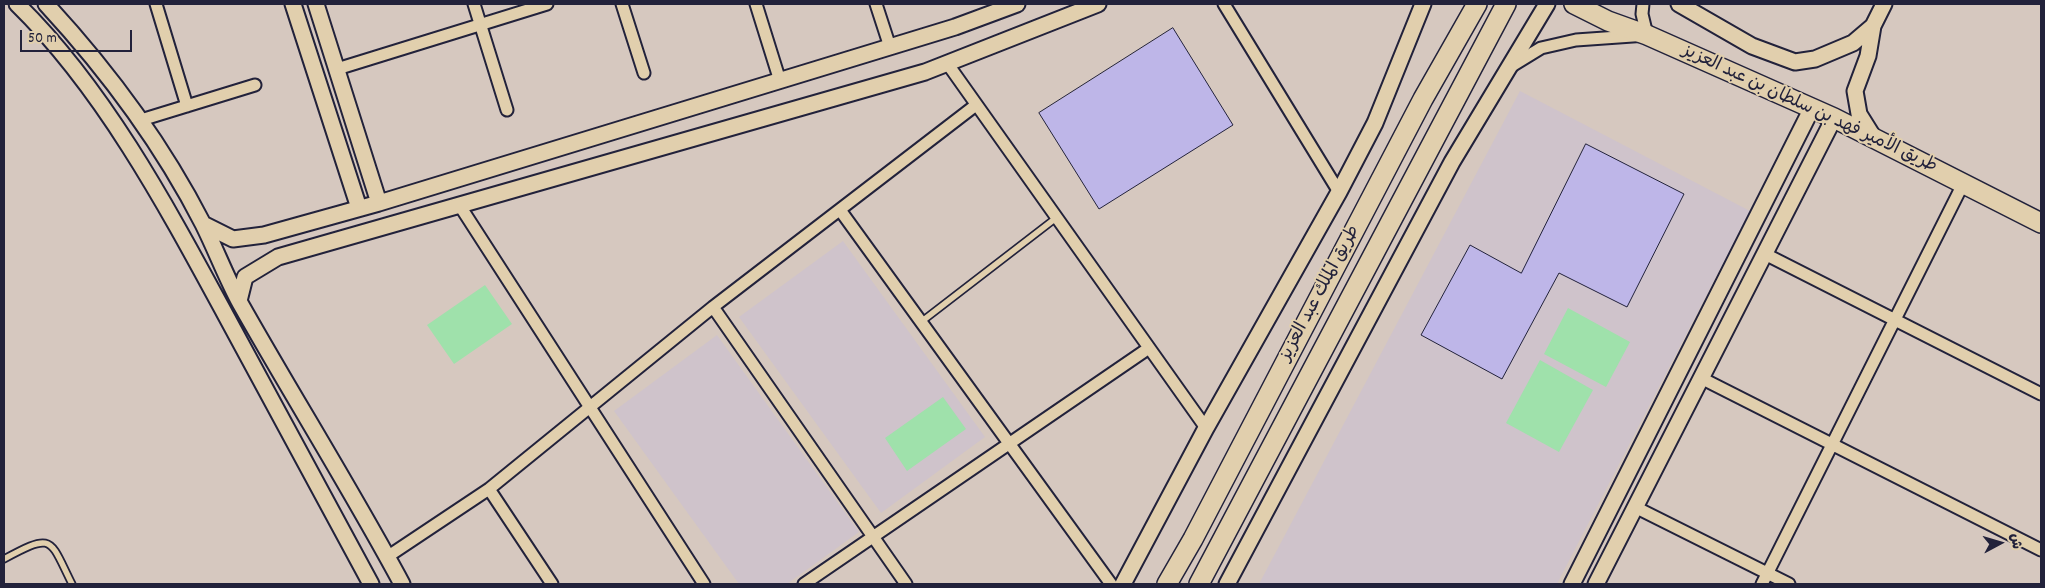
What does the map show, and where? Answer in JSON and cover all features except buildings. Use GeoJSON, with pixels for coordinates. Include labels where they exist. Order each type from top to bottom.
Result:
{"type":"FeatureCollection","features":[{"type":"Feature","properties":{"kind":"main road"},"geometry":{"type":"LineString","coordinates":[[1199,584],[1506,4]]}},
{"type":"Feature","properties":{"kind":"main road","name":"طريق الأمير فهد بن سلطان بن عبد العزيز"},"geometry":{"type":"LineString","coordinates":[[1574,4],[1608,21],[1647,35],[1834,118],[2041,223]]}},
{"type":"Feature","properties":{"kind":"main road","name":"طريق الملك عبد العزيز"},"geometry":{"type":"LineString","coordinates":[[1167,584],[1198,530],[1423,99],[1476,5]]}},
{"type":"Feature","properties":{"kind":"street"},"geometry":{"type":"LineString","coordinates":[[16,4],[59,51],[105,111],[167,206],[371,584]]}},
{"type":"Feature","properties":{"kind":"street"},"geometry":{"type":"LineString","coordinates":[[46,4],[109,78],[141,120],[203,224],[239,301],[402,584]]}},
{"type":"Feature","properties":{"kind":"street"},"geometry":{"type":"LineString","coordinates":[[156,4],[187,106]]}},
{"type":"Feature","properties":{"kind":"street"},"geometry":{"type":"LineString","coordinates":[[293,4],[359,208]]}},
{"type":"Feature","properties":{"kind":"street"},"geometry":{"type":"LineString","coordinates":[[316,4],[379,202]]}},
{"type":"Feature","properties":{"kind":"street"},"geometry":{"type":"LineString","coordinates":[[474,4],[507,110]]}},
{"type":"Feature","properties":{"kind":"street"},"geometry":{"type":"LineString","coordinates":[[337,69],[547,4]]}},
{"type":"Feature","properties":{"kind":"street"},"geometry":{"type":"LineString","coordinates":[[622,4],[644,74]]}},
{"type":"Feature","properties":{"kind":"street"},"geometry":{"type":"LineString","coordinates":[[756,4],[780,80]]}},
{"type":"Feature","properties":{"kind":"street"},"geometry":{"type":"LineString","coordinates":[[876,4],[890,47]]}},
{"type":"Feature","properties":{"kind":"street"},"geometry":{"type":"LineString","coordinates":[[203,224],[233,239],[264,235],[955,28],[1017,4]]}},
{"type":"Feature","properties":{"kind":"street"},"geometry":{"type":"LineString","coordinates":[[239,301],[245,276],[278,257],[925,72],[1098,4]]}},
{"type":"Feature","properties":{"kind":"street"},"geometry":{"type":"LineString","coordinates":[[1224,4],[1339,192]]}},
{"type":"Feature","properties":{"kind":"street"},"geometry":{"type":"LineString","coordinates":[[1123,584],[1206,428],[1339,192],[1375,123],[1423,4]]}},
{"type":"Feature","properties":{"kind":"street"},"geometry":{"type":"LineString","coordinates":[[1227,584],[1452,162],[1547,4]]}},
{"type":"Feature","properties":{"kind":"street"},"geometry":{"type":"LineString","coordinates":[[1508,68],[1541,48],[1549,46],[1576,40],[1647,35],[1642,14],[1643,4]]}},
{"type":"Feature","properties":{"kind":"street"},"geometry":{"type":"LineString","coordinates":[[1678,4],[1752,46],[1795,62],[1815,59],[1854,43],[1873,26]]}},
{"type":"Feature","properties":{"kind":"street"},"geometry":{"type":"LineString","coordinates":[[1874,138],[1859,114],[1855,91],[1868,56],[1873,26],[1884,4]]}},
{"type":"Feature","properties":{"kind":"street"},"geometry":{"type":"LineString","coordinates":[[947,63],[1206,428]]}},
{"type":"Feature","properties":{"kind":"street"},"geometry":{"type":"LineString","coordinates":[[141,120],[255,85]]}},
{"type":"Feature","properties":{"kind":"street"},"geometry":{"type":"LineString","coordinates":[[387,557],[489,489],[713,308],[976,105]]}},
{"type":"Feature","properties":{"kind":"street"},"geometry":{"type":"LineString","coordinates":[[1572,584],[1812,108]]}},
{"type":"Feature","properties":{"kind":"street"},"geometry":{"type":"LineString","coordinates":[[1596,584],[1834,118]]}},
{"type":"Feature","properties":{"kind":"street"},"geometry":{"type":"LineString","coordinates":[[1762,584],[1963,184]]}},
{"type":"Feature","properties":{"kind":"street"},"geometry":{"type":"LineString","coordinates":[[460,206],[704,584]]}},
{"type":"Feature","properties":{"kind":"street"},"geometry":{"type":"LineString","coordinates":[[840,210],[1111,584]]}},
{"type":"Feature","properties":{"kind":"street"},"geometry":{"type":"LineString","coordinates":[[1765,254],[2041,394]]}},
{"type":"Feature","properties":{"kind":"street"},"geometry":{"type":"LineString","coordinates":[[713,308],[872,538],[906,584]]}},
{"type":"Feature","properties":{"kind":"street"},"geometry":{"type":"LineString","coordinates":[[804,584],[1149,348]]}},
{"type":"Feature","properties":{"kind":"street"},"geometry":{"type":"LineString","coordinates":[[1702,378],[2041,550]]}},
{"type":"Feature","properties":{"kind":"street"},"geometry":{"type":"LineString","coordinates":[[489,489],[552,584]]}},
{"type":"Feature","properties":{"kind":"street"},"geometry":{"type":"LineString","coordinates":[[1635,507],[1789,584]]}},
{"type":"Feature","properties":{"kind":"lane"},"geometry":{"type":"LineString","coordinates":[[921,322],[1056,218]]}},
{"type":"Feature","properties":{"kind":"lane"},"geometry":{"type":"LineString","coordinates":[[4,559],[35,543],[46,542],[53,545],[72,584]]}},
{"type":"Feature","properties":{"kind":"shaded area"},"geometry":{"type":"Polygon","coordinates":[[[1520,91],[1750,211],[1557,584],[1259,584],[1520,91]]]}},
{"type":"Feature","properties":{"kind":"shaded area"},"geometry":{"type":"Polygon","coordinates":[[[843,241],[985,437],[881,513],[739,317],[843,241]]]}},
{"type":"Feature","properties":{"kind":"shaded area"},"geometry":{"type":"Polygon","coordinates":[[[717,335],[859,532],[787,584],[739,584],[614,411],[717,335]]]}},
{"type":"Feature","properties":{"kind":"green space"},"geometry":{"type":"Polygon","coordinates":[[[485,285],[512,324],[454,364],[427,325],[485,285]]]}},
{"type":"Feature","properties":{"kind":"green space"},"geometry":{"type":"Polygon","coordinates":[[[1568,308],[1630,342],[1606,387],[1544,354],[1568,308]]]}},
{"type":"Feature","properties":{"kind":"green space"},"geometry":{"type":"Polygon","coordinates":[[[1540,360],[1593,390],[1559,452],[1506,423],[1540,360]]]}},
{"type":"Feature","properties":{"kind":"green space"},"geometry":{"type":"Polygon","coordinates":[[[943,397],[966,429],[907,471],[885,438],[943,397]]]}}]}
